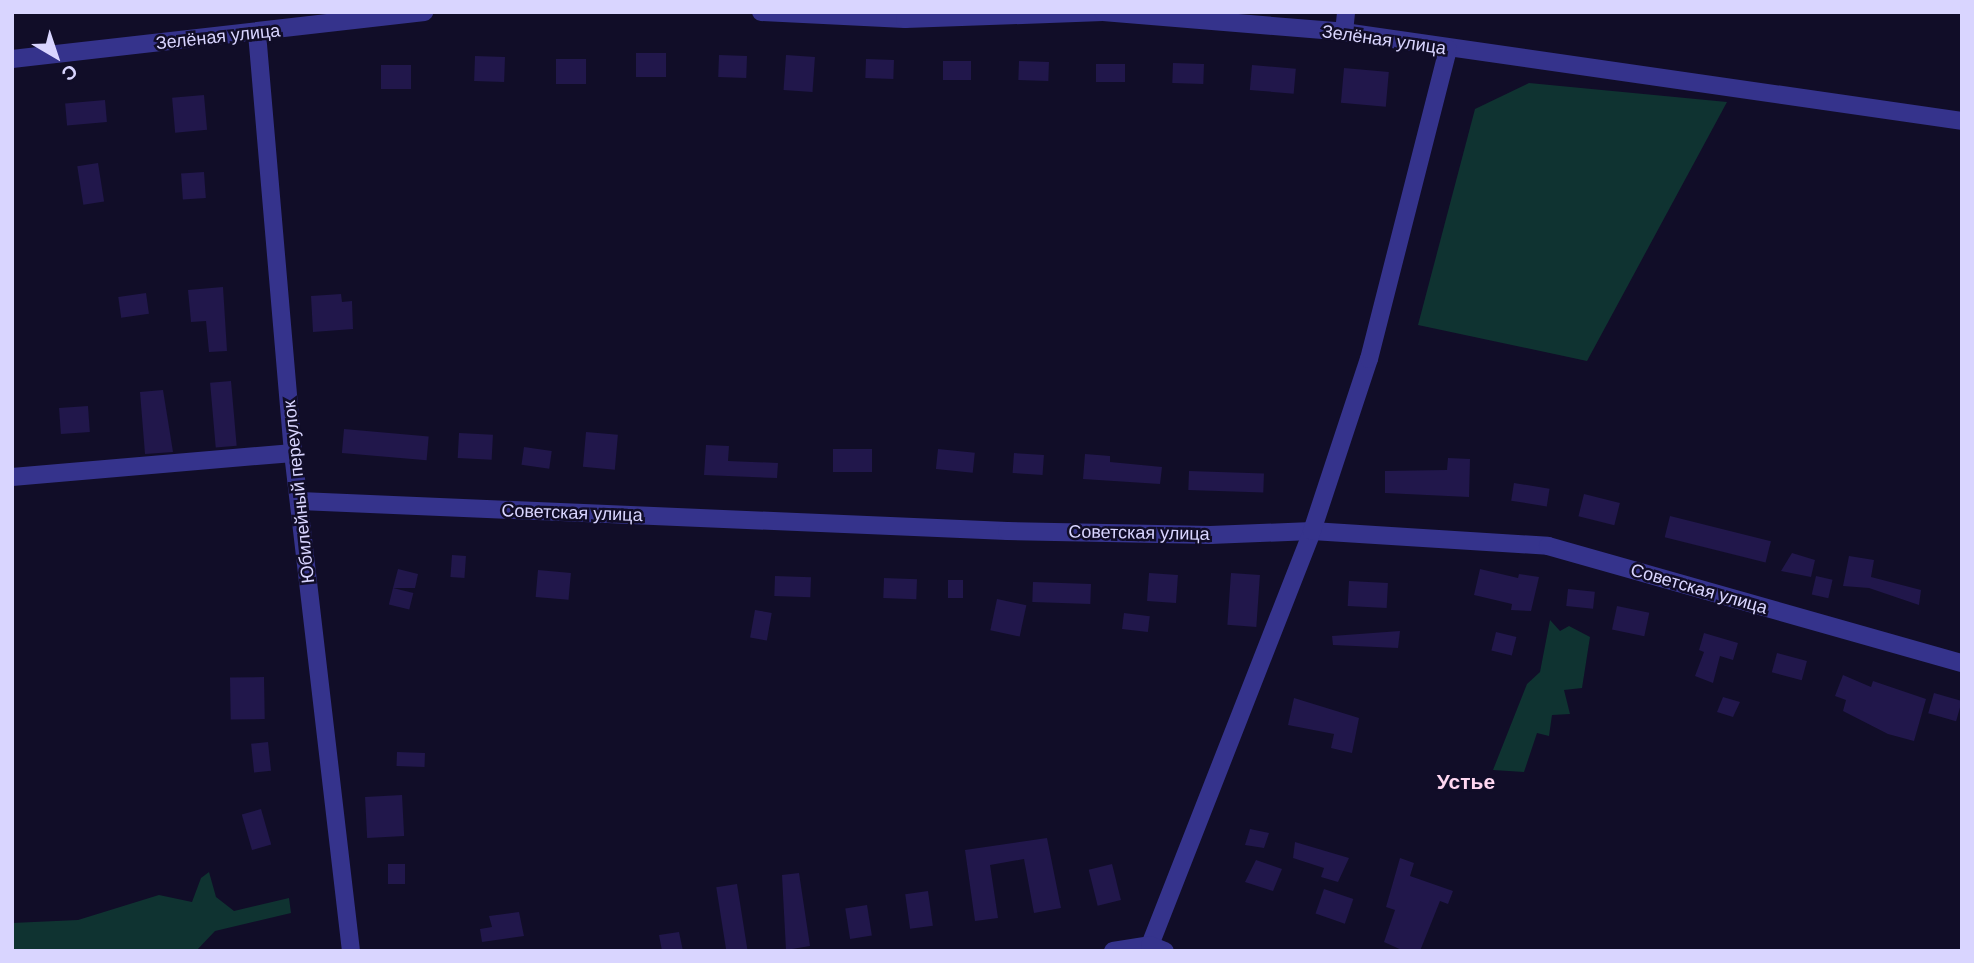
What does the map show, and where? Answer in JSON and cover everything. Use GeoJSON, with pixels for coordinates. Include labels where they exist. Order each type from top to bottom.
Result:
{"type":"FeatureCollection","features":[{"type":"Feature","properties":{"kind":"street","name":"Зелёная улица"},"geometry":{"type":"LineString","coordinates":[[12,59],[424,12]]}},
{"type":"Feature","properties":{"kind":"street","name":"Зелёная улица"},"geometry":{"type":"LineString","coordinates":[[761,12],[905,19],[1103,12],[1344,32],[1962,121]]}},
{"type":"Feature","properties":{"kind":"street"},"geometry":{"type":"LineString","coordinates":[[1344,32],[1346,12]]}},
{"type":"Feature","properties":{"kind":"street","name":"Юбилейный переулок"},"geometry":{"type":"LineString","coordinates":[[257,33],[293,453],[351,951]]}},
{"type":"Feature","properties":{"kind":"street"},"geometry":{"type":"LineString","coordinates":[[1113,951],[1158,948],[1312,530],[1369,359],[1448,49]]}},
{"type":"Feature","properties":{"kind":"street"},"geometry":{"type":"LineString","coordinates":[[12,477],[293,453]]}},
{"type":"Feature","properties":{"kind":"street","name":"Советская улица"},"geometry":{"type":"LineString","coordinates":[[300,501],[1007,531],[1210,535],[1312,530],[1548,546],[1962,663]]}},
{"type":"Feature","properties":{"kind":"green space"},"geometry":{"type":"Polygon","coordinates":[[[1529,83],[1727,102],[1587,361],[1418,325],[1475,109],[1529,83]]]}},
{"type":"Feature","properties":{"kind":"green space"},"geometry":{"type":"Polygon","coordinates":[[[1550,620],[1560,631],[1569,626],[1590,637],[1582,688],[1564,690],[1570,714],[1552,715],[1549,736],[1537,733],[1524,772],[1493,770],[1527,684],[1540,672],[1550,620]]]}},
{"type":"Feature","properties":{"kind":"green space"},"geometry":{"type":"Polygon","coordinates":[[[209,872],[216,897],[234,911],[289,898],[291,913],[215,931],[196,951],[12,951],[12,923],[78,920],[159,895],[192,902],[201,878],[209,872]]]}},
{"type":"Feature","properties":{"kind":"building"},"geometry":{"type":"Polygon","coordinates":[[[636,53],[666,53],[666,77],[636,77],[636,53]]]}},
{"type":"Feature","properties":{"kind":"building"},"geometry":{"type":"Polygon","coordinates":[[[719,55],[747,56],[746,78],[718,77],[719,55]]]}},
{"type":"Feature","properties":{"kind":"building"},"geometry":{"type":"Polygon","coordinates":[[[786,55],[815,57],[812,92],[784,90],[786,55]]]}},
{"type":"Feature","properties":{"kind":"building"},"geometry":{"type":"Polygon","coordinates":[[[475,56],[505,57],[504,82],[474,81],[475,56]]]}},
{"type":"Feature","properties":{"kind":"building"},"geometry":{"type":"Polygon","coordinates":[[[556,59],[586,59],[586,84],[556,84],[556,59]]]}},
{"type":"Feature","properties":{"kind":"building"},"geometry":{"type":"Polygon","coordinates":[[[866,59],[894,60],[893,79],[865,78],[866,59]]]}},
{"type":"Feature","properties":{"kind":"building"},"geometry":{"type":"Polygon","coordinates":[[[943,61],[971,61],[971,80],[943,80],[943,61]]]}},
{"type":"Feature","properties":{"kind":"building"},"geometry":{"type":"Polygon","coordinates":[[[1019,61],[1049,62],[1048,81],[1018,80],[1019,61]]]}},
{"type":"Feature","properties":{"kind":"building"},"geometry":{"type":"Polygon","coordinates":[[[1173,63],[1204,64],[1203,84],[1172,83],[1173,63]]]}},
{"type":"Feature","properties":{"kind":"building"},"geometry":{"type":"Polygon","coordinates":[[[1096,64],[1125,64],[1125,82],[1096,82],[1096,64]]]}},
{"type":"Feature","properties":{"kind":"building"},"geometry":{"type":"Polygon","coordinates":[[[381,65],[411,65],[411,89],[381,89],[381,65]]]}},
{"type":"Feature","properties":{"kind":"building"},"geometry":{"type":"Polygon","coordinates":[[[1252,65],[1296,69],[1294,94],[1250,90],[1252,65]]]}},
{"type":"Feature","properties":{"kind":"building"},"geometry":{"type":"Polygon","coordinates":[[[1344,68],[1389,72],[1386,107],[1341,103],[1344,68]]]}},
{"type":"Feature","properties":{"kind":"building"},"geometry":{"type":"Polygon","coordinates":[[[204,95],[207,130],[175,133],[172,98],[204,95]]]}},
{"type":"Feature","properties":{"kind":"building"},"geometry":{"type":"Polygon","coordinates":[[[105,100],[107,122],[67,125],[65,103],[105,100]]]}},
{"type":"Feature","properties":{"kind":"building"},"geometry":{"type":"Polygon","coordinates":[[[98,163],[104,202],[83,205],[77,166],[98,163]]]}},
{"type":"Feature","properties":{"kind":"building"},"geometry":{"type":"Polygon","coordinates":[[[204,172],[206,198],[183,200],[181,174],[204,172]]]}},
{"type":"Feature","properties":{"kind":"building"},"geometry":{"type":"Polygon","coordinates":[[[223,287],[227,351],[209,352],[206,321],[191,322],[188,290],[223,287]]]}},
{"type":"Feature","properties":{"kind":"building"},"geometry":{"type":"Polygon","coordinates":[[[146,293],[149,314],[121,318],[118,297],[146,293]]]}},
{"type":"Feature","properties":{"kind":"building"},"geometry":{"type":"Polygon","coordinates":[[[341,294],[342,302],[352,301],[353,329],[313,332],[311,296],[341,294]]]}},
{"type":"Feature","properties":{"kind":"building"},"geometry":{"type":"Polygon","coordinates":[[[231,381],[237,446],[216,448],[210,383],[231,381]]]}},
{"type":"Feature","properties":{"kind":"building"},"geometry":{"type":"Polygon","coordinates":[[[163,390],[173,452],[145,454],[140,392],[163,390]]]}},
{"type":"Feature","properties":{"kind":"building"},"geometry":{"type":"Polygon","coordinates":[[[88,406],[90,432],[61,434],[59,408],[88,406]]]}},
{"type":"Feature","properties":{"kind":"building"},"geometry":{"type":"Polygon","coordinates":[[[344,429],[429,436],[427,460],[342,453],[344,429]]]}},
{"type":"Feature","properties":{"kind":"building"},"geometry":{"type":"Polygon","coordinates":[[[586,432],[618,435],[615,470],[583,467],[586,432]]]}},
{"type":"Feature","properties":{"kind":"building"},"geometry":{"type":"Polygon","coordinates":[[[459,433],[493,435],[492,460],[458,458],[459,433]]]}},
{"type":"Feature","properties":{"kind":"building"},"geometry":{"type":"Polygon","coordinates":[[[706,445],[729,446],[728,461],[778,463],[777,478],[704,475],[706,445]]]}},
{"type":"Feature","properties":{"kind":"building"},"geometry":{"type":"Polygon","coordinates":[[[524,447],[552,451],[549,469],[521,465],[524,447]]]}},
{"type":"Feature","properties":{"kind":"building"},"geometry":{"type":"Polygon","coordinates":[[[833,449],[872,449],[872,472],[833,472],[833,449]]]}},
{"type":"Feature","properties":{"kind":"building"},"geometry":{"type":"Polygon","coordinates":[[[938,449],[975,453],[973,473],[936,469],[938,449]]]}},
{"type":"Feature","properties":{"kind":"building"},"geometry":{"type":"Polygon","coordinates":[[[1014,453],[1044,455],[1043,475],[1013,473],[1014,453]]]}},
{"type":"Feature","properties":{"kind":"building"},"geometry":{"type":"Polygon","coordinates":[[[1085,454],[1110,456],[1110,462],[1162,467],[1160,484],[1083,479],[1085,454]]]}},
{"type":"Feature","properties":{"kind":"building"},"geometry":{"type":"Polygon","coordinates":[[[1448,458],[1470,459],[1469,497],[1385,493],[1385,471],[1447,470],[1448,458]]]}},
{"type":"Feature","properties":{"kind":"building"},"geometry":{"type":"Polygon","coordinates":[[[1189,471],[1264,474],[1263,493],[1188,490],[1189,471]]]}},
{"type":"Feature","properties":{"kind":"building"},"geometry":{"type":"Polygon","coordinates":[[[1514,483],[1550,489],[1547,506],[1511,501],[1514,483]]]}},
{"type":"Feature","properties":{"kind":"building"},"geometry":{"type":"Polygon","coordinates":[[[1584,494],[1620,503],[1614,525],[1578,516],[1584,494]]]}},
{"type":"Feature","properties":{"kind":"building"},"geometry":{"type":"Polygon","coordinates":[[[1670,516],[1771,541],[1766,563],[1665,537],[1670,516]]]}},
{"type":"Feature","properties":{"kind":"building"},"geometry":{"type":"Polygon","coordinates":[[[1792,553],[1815,560],[1811,577],[1781,571],[1792,553]]]}},
{"type":"Feature","properties":{"kind":"building"},"geometry":{"type":"Polygon","coordinates":[[[452,555],[466,556],[464,578],[450,577],[452,555]]]}},
{"type":"Feature","properties":{"kind":"building"},"geometry":{"type":"Polygon","coordinates":[[[1849,556],[1874,560],[1871,577],[1921,590],[1919,605],[1869,588],[1843,586],[1849,556]]]}},
{"type":"Feature","properties":{"kind":"building"},"geometry":{"type":"Polygon","coordinates":[[[398,569],[418,574],[415,588],[393,588],[398,569]]]}},
{"type":"Feature","properties":{"kind":"building"},"geometry":{"type":"Polygon","coordinates":[[[1480,569],[1518,578],[1519,574],[1539,577],[1531,611],[1511,610],[1512,604],[1474,595],[1480,569]]]}},
{"type":"Feature","properties":{"kind":"building"},"geometry":{"type":"Polygon","coordinates":[[[538,570],[571,573],[569,600],[536,597],[538,570]]]}},
{"type":"Feature","properties":{"kind":"building"},"geometry":{"type":"Polygon","coordinates":[[[1149,573],[1178,575],[1176,603],[1147,601],[1149,573]]]}},
{"type":"Feature","properties":{"kind":"building"},"geometry":{"type":"Polygon","coordinates":[[[1231,573],[1260,575],[1256,627],[1227,625],[1231,573]]]}},
{"type":"Feature","properties":{"kind":"building"},"geometry":{"type":"Polygon","coordinates":[[[775,576],[811,577],[810,597],[774,596],[775,576]]]}},
{"type":"Feature","properties":{"kind":"building"},"geometry":{"type":"Polygon","coordinates":[[[1816,576],[1833,580],[1828,598],[1812,595],[1816,576]]]}},
{"type":"Feature","properties":{"kind":"building"},"geometry":{"type":"Polygon","coordinates":[[[884,578],[917,579],[916,599],[883,598],[884,578]]]}},
{"type":"Feature","properties":{"kind":"building"},"geometry":{"type":"Polygon","coordinates":[[[948,580],[963,580],[963,598],[948,598],[948,580]]]}},
{"type":"Feature","properties":{"kind":"building"},"geometry":{"type":"Polygon","coordinates":[[[1349,581],[1388,583],[1387,608],[1348,606],[1349,581]]]}},
{"type":"Feature","properties":{"kind":"building"},"geometry":{"type":"Polygon","coordinates":[[[1033,582],[1091,584],[1090,604],[1032,602],[1033,582]]]}},
{"type":"Feature","properties":{"kind":"building"},"geometry":{"type":"Polygon","coordinates":[[[393,588],[413,593],[409,610],[389,604],[393,588]]]}},
{"type":"Feature","properties":{"kind":"building"},"geometry":{"type":"Polygon","coordinates":[[[1568,589],[1595,592],[1593,609],[1566,606],[1568,589]]]}},
{"type":"Feature","properties":{"kind":"building"},"geometry":{"type":"Polygon","coordinates":[[[997,599],[1026,605],[1020,637],[990,630],[997,599]]]}},
{"type":"Feature","properties":{"kind":"building"},"geometry":{"type":"Polygon","coordinates":[[[1617,606],[1649,613],[1644,636],[1612,629],[1617,606]]]}},
{"type":"Feature","properties":{"kind":"building"},"geometry":{"type":"Polygon","coordinates":[[[755,610],[772,613],[767,641],[750,638],[755,610]]]}},
{"type":"Feature","properties":{"kind":"building"},"geometry":{"type":"Polygon","coordinates":[[[1124,613],[1150,616],[1148,632],[1122,629],[1124,613]]]}},
{"type":"Feature","properties":{"kind":"building"},"geometry":{"type":"Polygon","coordinates":[[[1400,631],[1398,648],[1333,645],[1332,636],[1400,631]]]}},
{"type":"Feature","properties":{"kind":"building"},"geometry":{"type":"Polygon","coordinates":[[[1496,632],[1516,637],[1512,656],[1491,650],[1496,632]]]}},
{"type":"Feature","properties":{"kind":"building"},"geometry":{"type":"Polygon","coordinates":[[[1704,633],[1738,643],[1733,660],[1720,656],[1713,683],[1695,676],[1704,652],[1699,650],[1704,633]]]}},
{"type":"Feature","properties":{"kind":"building"},"geometry":{"type":"Polygon","coordinates":[[[1777,653],[1807,661],[1802,680],[1772,672],[1777,653]]]}},
{"type":"Feature","properties":{"kind":"building"},"geometry":{"type":"Polygon","coordinates":[[[1843,675],[1871,687],[1873,681],[1926,699],[1914,741],[1888,734],[1843,711],[1846,700],[1835,696],[1843,675]]]}},
{"type":"Feature","properties":{"kind":"building"},"geometry":{"type":"Polygon","coordinates":[[[264,677],[265,719],[231,720],[230,678],[264,677]]]}},
{"type":"Feature","properties":{"kind":"building"},"geometry":{"type":"Polygon","coordinates":[[[1934,693],[1962,701],[1956,721],[1928,713],[1934,693]]]}},
{"type":"Feature","properties":{"kind":"building"},"geometry":{"type":"Polygon","coordinates":[[[1723,697],[1740,702],[1733,717],[1717,712],[1723,697]]]}},
{"type":"Feature","properties":{"kind":"building"},"geometry":{"type":"Polygon","coordinates":[[[1294,698],[1359,718],[1352,753],[1331,748],[1334,734],[1288,725],[1294,698]]]}},
{"type":"Feature","properties":{"kind":"building"},"geometry":{"type":"Polygon","coordinates":[[[268,742],[271,771],[254,773],[251,744],[268,742]]]}},
{"type":"Feature","properties":{"kind":"building"},"geometry":{"type":"Polygon","coordinates":[[[397,752],[425,753],[424,767],[397,766],[397,752]]]}},
{"type":"Feature","properties":{"kind":"building"},"geometry":{"type":"Polygon","coordinates":[[[402,795],[404,836],[367,838],[365,797],[402,795]]]}},
{"type":"Feature","properties":{"kind":"building"},"geometry":{"type":"Polygon","coordinates":[[[261,809],[271,845],[252,850],[242,815],[261,809]]]}},
{"type":"Feature","properties":{"kind":"building"},"geometry":{"type":"Polygon","coordinates":[[[1250,829],[1269,833],[1264,848],[1245,845],[1250,829]]]}},
{"type":"Feature","properties":{"kind":"building"},"geometry":{"type":"Polygon","coordinates":[[[1047,838],[1061,908],[1034,913],[1024,859],[990,865],[998,918],[975,921],[965,850],[1047,838]]]}},
{"type":"Feature","properties":{"kind":"building"},"geometry":{"type":"Polygon","coordinates":[[[1295,842],[1349,858],[1338,882],[1321,877],[1324,868],[1293,858],[1295,842]]]}},
{"type":"Feature","properties":{"kind":"building"},"geometry":{"type":"Polygon","coordinates":[[[1400,858],[1414,863],[1410,876],[1453,891],[1448,904],[1440,901],[1420,951],[1404,951],[1384,942],[1395,910],[1386,907],[1400,858]]]}},
{"type":"Feature","properties":{"kind":"building"},"geometry":{"type":"Polygon","coordinates":[[[1256,860],[1282,869],[1273,891],[1245,882],[1256,860]]]}},
{"type":"Feature","properties":{"kind":"building"},"geometry":{"type":"Polygon","coordinates":[[[388,864],[405,864],[405,884],[388,884],[388,864]]]}},
{"type":"Feature","properties":{"kind":"building"},"geometry":{"type":"Polygon","coordinates":[[[1112,864],[1121,900],[1098,906],[1089,870],[1112,864]]]}},
{"type":"Feature","properties":{"kind":"building"},"geometry":{"type":"Polygon","coordinates":[[[799,873],[810,946],[786,950],[782,875],[799,873]]]}},
{"type":"Feature","properties":{"kind":"building"},"geometry":{"type":"Polygon","coordinates":[[[737,884],[748,951],[726,951],[716,887],[737,884]]]}},
{"type":"Feature","properties":{"kind":"building"},"geometry":{"type":"Polygon","coordinates":[[[1324,889],[1353,899],[1345,924],[1316,914],[1324,889]]]}},
{"type":"Feature","properties":{"kind":"building"},"geometry":{"type":"Polygon","coordinates":[[[928,891],[933,926],[910,929],[905,894],[928,891]]]}},
{"type":"Feature","properties":{"kind":"building"},"geometry":{"type":"Polygon","coordinates":[[[867,905],[872,936],[850,939],[845,908],[867,905]]]}},
{"type":"Feature","properties":{"kind":"building"},"geometry":{"type":"Polygon","coordinates":[[[519,912],[524,936],[482,942],[480,929],[492,927],[489,916],[519,912]]]}},
{"type":"Feature","properties":{"kind":"building"},"geometry":{"type":"Polygon","coordinates":[[[679,932],[683,951],[662,951],[659,935],[679,932]]]}},
{"type":"Feature","properties":{"kind":"district","name":"Устье"},"geometry":{"type":"Point","coordinates":[1466,782]}}]}
